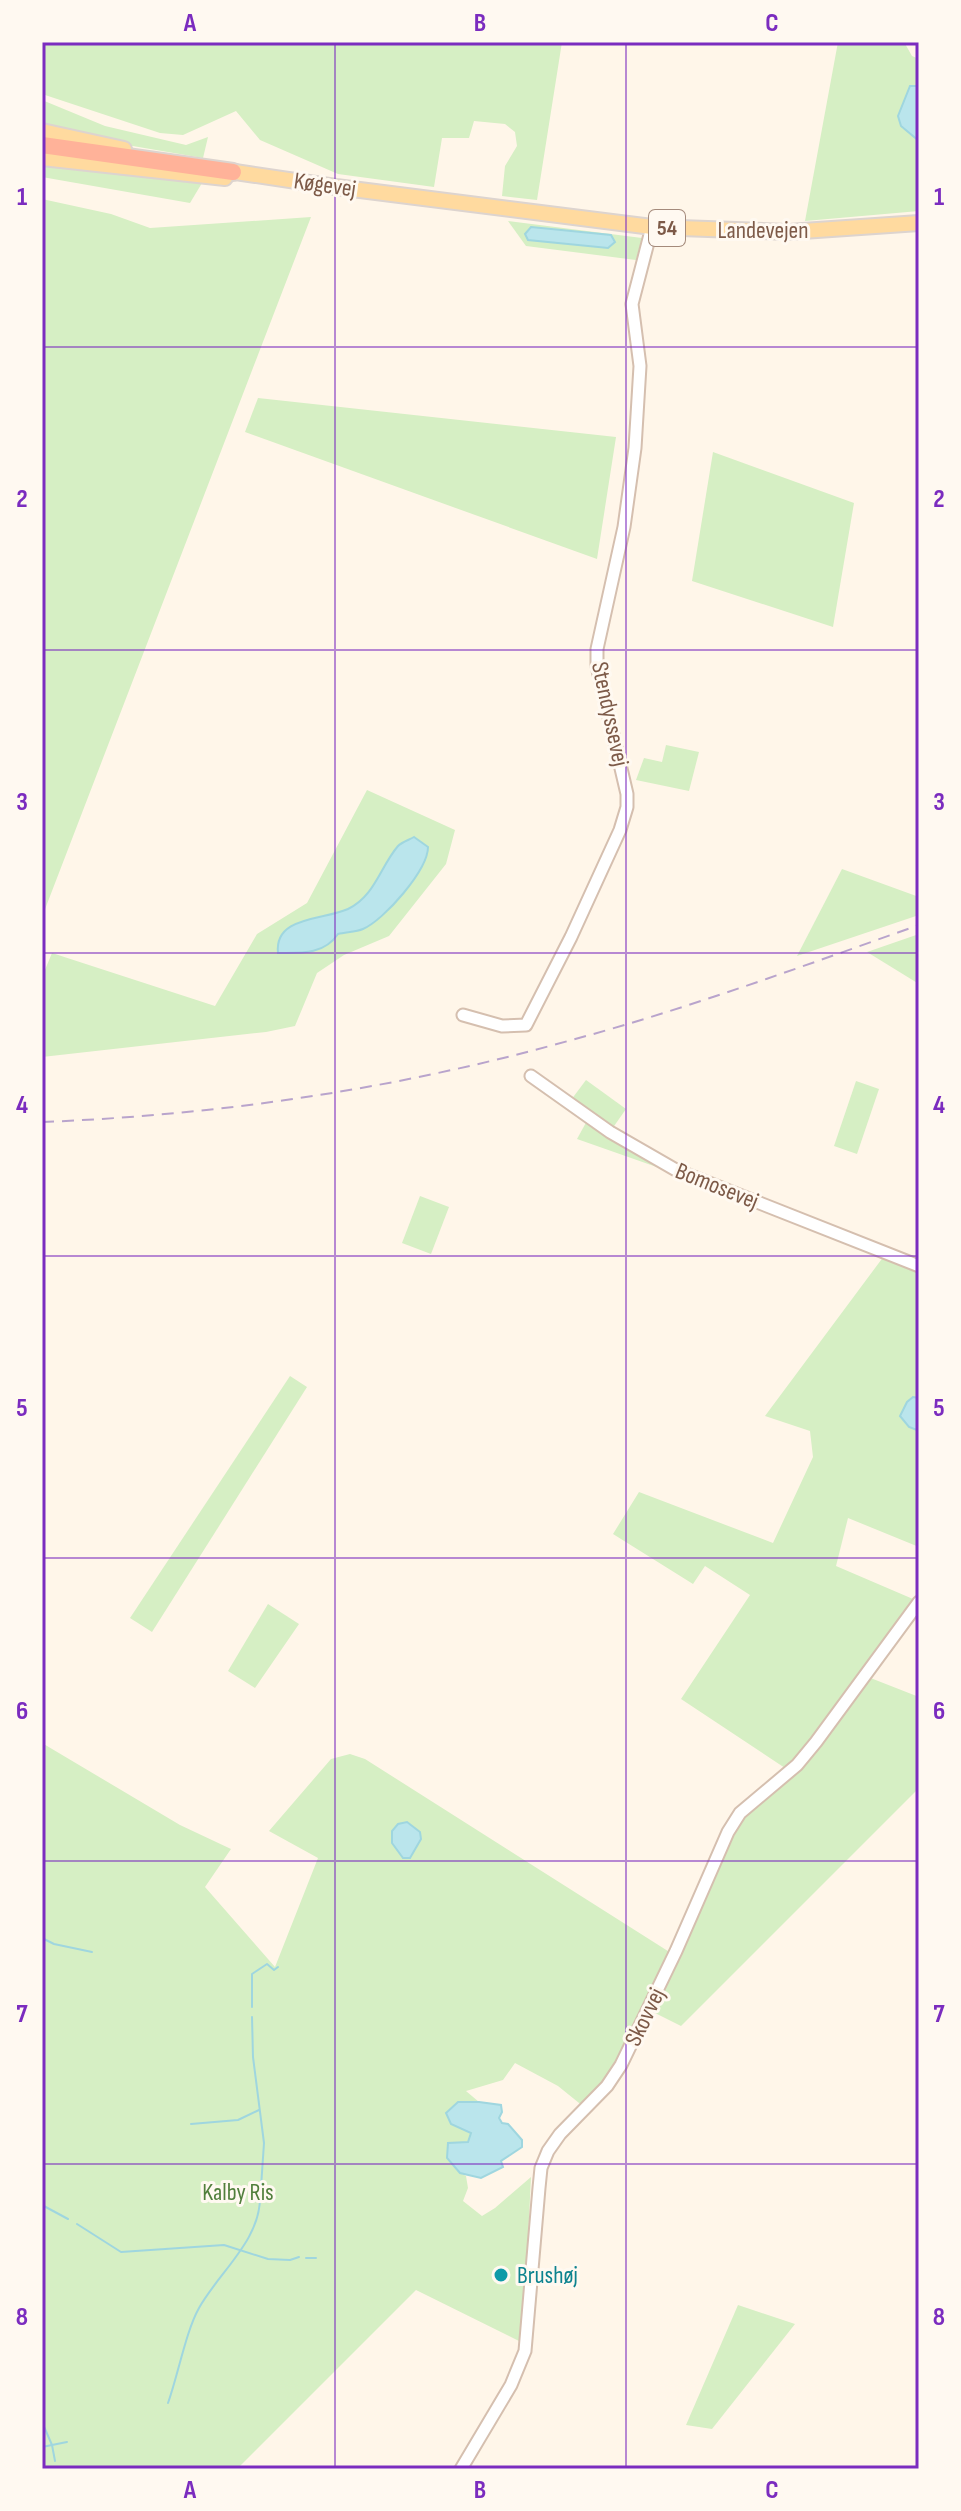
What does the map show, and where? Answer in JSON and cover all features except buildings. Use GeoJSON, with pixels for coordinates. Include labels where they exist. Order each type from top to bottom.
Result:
{"type":"FeatureCollection","features":[{"type":"Feature","properties":{"kind":"highway","name":"54"},"geometry":{"type":"LineString","coordinates":[[42,145],[233,172]]}},
{"type":"Feature","properties":{"kind":"main road","name":"Køgevej"},"geometry":{"type":"LineString","coordinates":[[42,131],[233,172],[417,198]]}},
{"type":"Feature","properties":{"kind":"main road"},"geometry":{"type":"LineString","coordinates":[[42,158],[336,187]]}},
{"type":"Feature","properties":{"kind":"main road","name":"Landevejen"},"geometry":{"type":"LineString","coordinates":[[417,198],[652,227],[788,232],[919,223]]}},
{"type":"Feature","properties":{"kind":"street","name":"Stendyssevej"},"geometry":{"type":"LineString","coordinates":[[463,1015],[502,1026],[526,1025],[571,937],[625,817],[627,794],[597,666],[597,649],[624,527],[635,448],[640,366],[632,304],[652,227]]}},
{"type":"Feature","properties":{"kind":"street","name":"Bomosevej"},"geometry":{"type":"LineString","coordinates":[[531,1076],[610,1132],[676,1170],[919,1266]]}},
{"type":"Feature","properties":{"kind":"street","name":"Skovvej"},"geometry":{"type":"LineString","coordinates":[[461,2469],[511,2385],[525,2351],[541,2168],[548,2151],[560,2134],[607,2086],[621,2065],[676,1951],[728,1832],[740,1813],[797,1765],[919,1602]]}},
{"type":"Feature","properties":{"kind":"green space"},"geometry":{"type":"Polygon","coordinates":[[[42,42],[562,42],[537,200],[502,196],[505,166],[517,146],[515,132],[505,124],[474,121],[469,138],[442,138],[434,187],[338,174],[260,140],[236,111],[183,135],[160,133],[42,94],[42,42]]]}},
{"type":"Feature","properties":{"kind":"green space"},"geometry":{"type":"Polygon","coordinates":[[[838,42],[904,42],[912,56],[919,59],[919,211],[805,221],[838,42]]]}},
{"type":"Feature","properties":{"kind":"green space"},"geometry":{"type":"Polygon","coordinates":[[[42,100],[105,126],[186,145],[208,137],[203,158],[80,137],[42,126],[42,100]]]}},
{"type":"Feature","properties":{"kind":"green space"},"geometry":{"type":"Polygon","coordinates":[[[42,164],[202,183],[190,203],[42,177],[42,164]]]}},
{"type":"Feature","properties":{"kind":"green space"},"geometry":{"type":"Polygon","coordinates":[[[42,199],[111,214],[150,228],[311,217],[42,917],[42,199]]]}},
{"type":"Feature","properties":{"kind":"green space"},"geometry":{"type":"Polygon","coordinates":[[[508,221],[642,238],[636,260],[526,246],[508,221]]]}},
{"type":"Feature","properties":{"kind":"green space"},"geometry":{"type":"Polygon","coordinates":[[[258,398],[616,437],[597,559],[245,432],[258,398]]]}},
{"type":"Feature","properties":{"kind":"green space"},"geometry":{"type":"Polygon","coordinates":[[[713,452],[854,503],[833,627],[692,581],[713,452]]]}},
{"type":"Feature","properties":{"kind":"green space"},"geometry":{"type":"Polygon","coordinates":[[[666,745],[699,752],[689,791],[636,780],[644,758],[662,762],[666,745]]]}},
{"type":"Feature","properties":{"kind":"green space"},"geometry":{"type":"Polygon","coordinates":[[[367,790],[455,830],[446,864],[389,936],[344,955],[317,973],[295,1026],[266,1032],[42,1057],[42,977],[52,953],[215,1006],[257,934],[307,903],[367,790]]]}},
{"type":"Feature","properties":{"kind":"green space"},"geometry":{"type":"Polygon","coordinates":[[[842,869],[919,897],[919,915],[797,956],[842,869]]]}},
{"type":"Feature","properties":{"kind":"green space"},"geometry":{"type":"Polygon","coordinates":[[[919,934],[919,984],[867,952],[919,934]]]}},
{"type":"Feature","properties":{"kind":"green space"},"geometry":{"type":"Polygon","coordinates":[[[586,1080],[626,1109],[612,1129],[571,1100],[586,1080]]]}},
{"type":"Feature","properties":{"kind":"green space"},"geometry":{"type":"Polygon","coordinates":[[[856,1081],[879,1089],[857,1154],[834,1146],[856,1081]]]}},
{"type":"Feature","properties":{"kind":"green space"},"geometry":{"type":"Polygon","coordinates":[[[588,1119],[688,1178],[577,1139],[588,1119]]]}},
{"type":"Feature","properties":{"kind":"green space"},"geometry":{"type":"Polygon","coordinates":[[[420,1196],[449,1207],[431,1254],[402,1243],[420,1196]]]}},
{"type":"Feature","properties":{"kind":"green space"},"geometry":{"type":"Polygon","coordinates":[[[884,1256],[919,1270],[919,1547],[848,1518],[836,1566],[913,1599],[795,1761],[785,1768],[681,1699],[750,1595],[705,1566],[693,1584],[613,1534],[639,1492],[773,1543],[813,1457],[810,1431],[765,1416],[884,1256]]]}},
{"type":"Feature","properties":{"kind":"green space"},"geometry":{"type":"Polygon","coordinates":[[[290,1376],[307,1387],[152,1632],[130,1618],[290,1376]]]}},
{"type":"Feature","properties":{"kind":"green space"},"geometry":{"type":"Polygon","coordinates":[[[268,1604],[299,1624],[255,1688],[228,1671],[268,1604]]]}},
{"type":"Feature","properties":{"kind":"green space"},"geometry":{"type":"Polygon","coordinates":[[[868,1677],[919,1697],[919,1788],[681,2026],[651,2011],[742,1814],[799,1767],[868,1677]]]}},
{"type":"Feature","properties":{"kind":"green space","name":"Kalby Ris"},"geometry":{"type":"Polygon","coordinates":[[[42,1743],[180,1825],[231,1849],[205,1887],[275,1967],[318,1858],[269,1831],[331,1759],[350,1754],[365,1759],[671,1953],[616,2066],[584,2107],[558,2086],[515,2063],[503,2080],[466,2091],[479,2102],[458,2102],[451,2123],[471,2133],[460,2173],[466,2176],[468,2188],[463,2201],[482,2216],[531,2177],[523,2343],[416,2290],[237,2469],[42,2469],[42,1743]]]}},
{"type":"Feature","properties":{"kind":"green space"},"geometry":{"type":"Polygon","coordinates":[[[738,2305],[795,2324],[712,2429],[686,2425],[738,2305]]]}},
{"type":"Feature","properties":{"kind":"water"},"geometry":{"type":"Polygon","coordinates":[[[910,86],[919,86],[919,141],[901,126],[898,116],[910,86]]]}},
{"type":"Feature","properties":{"kind":"water"},"geometry":{"type":"Polygon","coordinates":[[[531,227],[611,235],[615,242],[608,248],[528,240],[525,234],[531,227]]]}},
{"type":"Feature","properties":{"kind":"water"},"geometry":{"type":"Polygon","coordinates":[[[414,837],[428,847],[426,857],[413,881],[382,916],[363,929],[338,934],[319,949],[303,953],[278,953],[279,941],[292,926],[338,913],[365,897],[398,846],[414,837]]]}},
{"type":"Feature","properties":{"kind":"water"},"geometry":{"type":"Polygon","coordinates":[[[913,1397],[919,1398],[917,1430],[909,1427],[900,1416],[913,1397]]]}},
{"type":"Feature","properties":{"kind":"water"},"geometry":{"type":"Polygon","coordinates":[[[407,1822],[420,1832],[421,1839],[410,1858],[403,1858],[392,1843],[392,1831],[398,1824],[407,1822]]]}},
{"type":"Feature","properties":{"kind":"water"},"geometry":{"type":"Polygon","coordinates":[[[458,2102],[501,2105],[499,2118],[502,2123],[508,2124],[522,2140],[522,2147],[501,2161],[503,2167],[481,2178],[460,2173],[447,2158],[448,2143],[468,2142],[471,2133],[451,2124],[446,2113],[458,2102]]]}},
{"type":"Feature","properties":{"kind":"waterway"},"geometry":{"type":"LineString","coordinates":[[42,1938],[54,1944],[92,1952]]}},
{"type":"Feature","properties":{"kind":"waterway"},"geometry":{"type":"LineString","coordinates":[[252,2007],[252,1974],[267,1964],[274,1970],[278,1967]]}},
{"type":"Feature","properties":{"kind":"waterway"},"geometry":{"type":"LineString","coordinates":[[252,2017],[253,2057],[264,2143],[261,2187]]}},
{"type":"Feature","properties":{"kind":"waterway"},"geometry":{"type":"LineString","coordinates":[[191,2124],[238,2120],[259,2110]]}},
{"type":"Feature","properties":{"kind":"waterway"},"geometry":{"type":"LineString","coordinates":[[168,2403],[194,2318],[254,2227],[260,2196]]}},
{"type":"Feature","properties":{"kind":"waterway"},"geometry":{"type":"LineString","coordinates":[[42,2205],[68,2219]]}},
{"type":"Feature","properties":{"kind":"waterway"},"geometry":{"type":"LineString","coordinates":[[77,2224],[121,2252],[224,2245],[268,2259],[290,2260],[299,2257]]}},
{"type":"Feature","properties":{"kind":"waterway"},"geometry":{"type":"LineString","coordinates":[[306,2258],[316,2258]]}},
{"type":"Feature","properties":{"kind":"waterway"},"geometry":{"type":"LineString","coordinates":[[42,2422],[55,2461]]}},
{"type":"Feature","properties":{"kind":"waterway"},"geometry":{"type":"LineString","coordinates":[[42,2447],[67,2442]]}},
{"type":"Feature","properties":{"kind":"railway"},"geometry":{"type":"LineString","coordinates":[[42,1122],[241,1106],[438,1073],[657,1015],[919,925]]}},
{"type":"Feature","properties":{"kind":"place","name":"Brushøj"},"geometry":{"type":"Point","coordinates":[501,2275]}}]}
